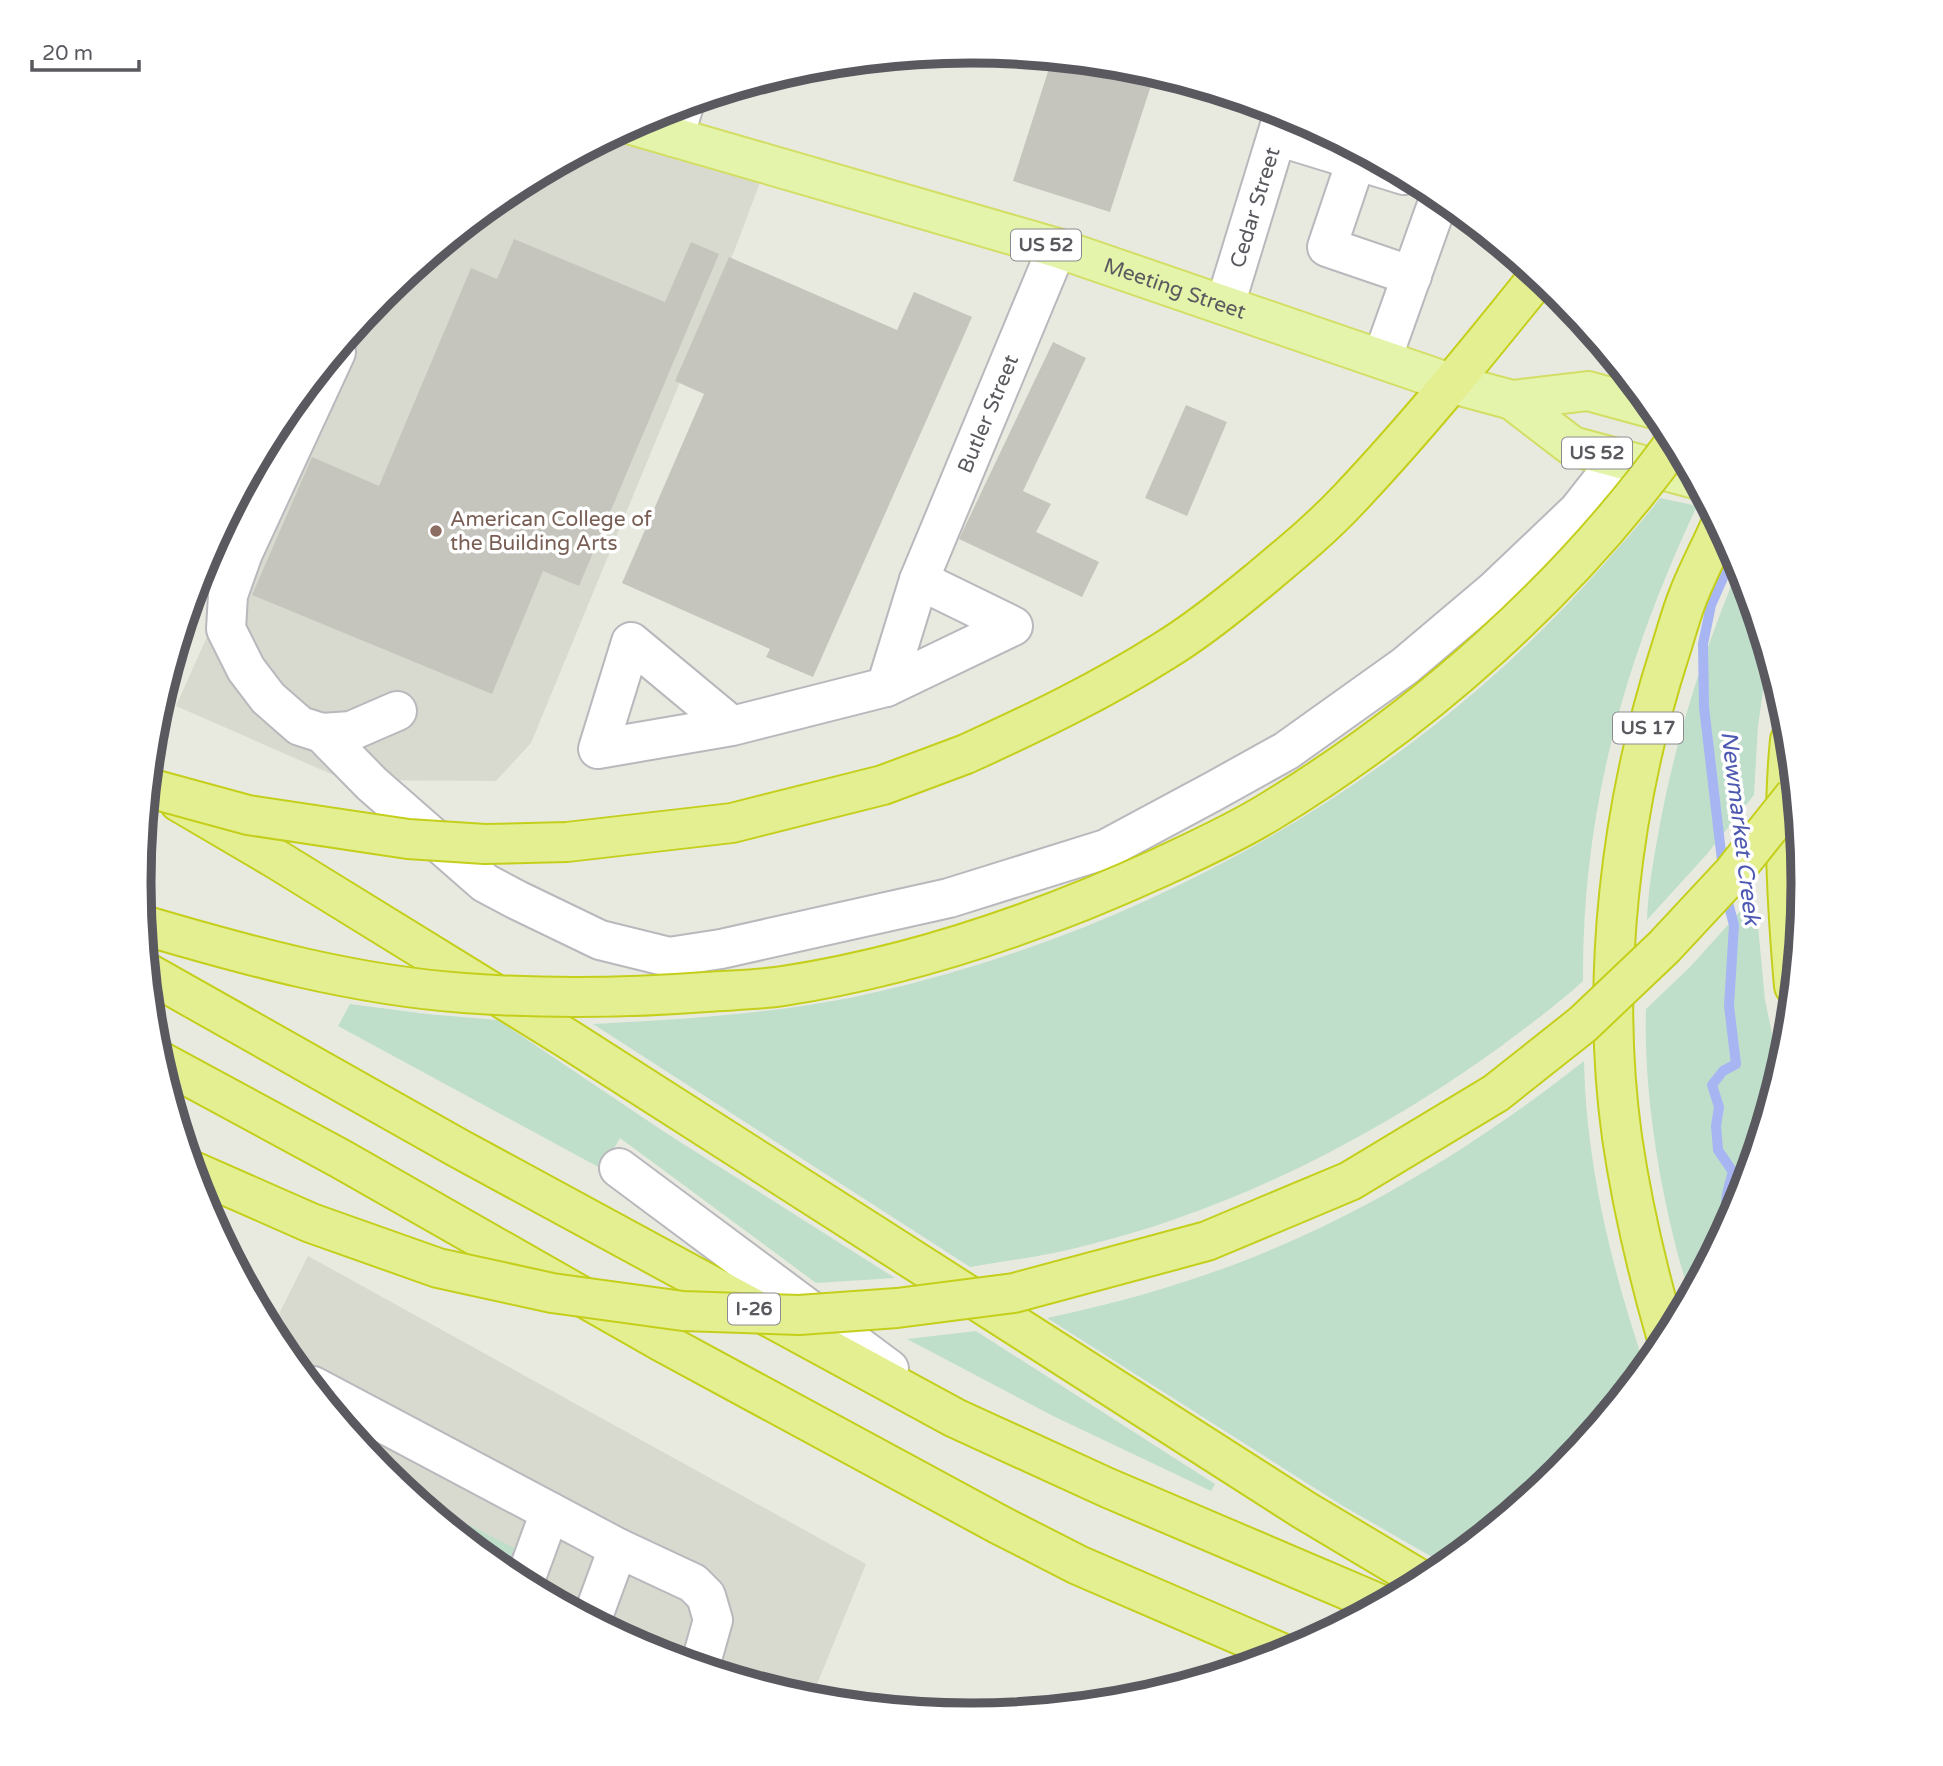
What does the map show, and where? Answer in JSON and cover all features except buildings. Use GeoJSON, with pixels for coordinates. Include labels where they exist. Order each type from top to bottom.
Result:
{"type":"FeatureCollection","features":[{"type":"Feature","properties":{"kind":"highway"},"geometry":{"type":"LineString","coordinates":[[158,789],[248,816],[408,839],[485,844],[567,842],[732,823],[883,785],[966,754],[1044,718],[1165,651],[1223,610],[1347,501],[1453,384],[1532,285]]}},
{"type":"Feature","properties":{"kind":"highway"},"geometry":{"type":"LineString","coordinates":[[153,928],[260,959],[370,982],[462,993],[554,997],[658,995],[780,986],[867,969],[964,943],[1017,926],[1125,884],[1200,849],[1266,815],[1347,762],[1423,705],[1537,602],[1643,486],[1668,451]]}},
{"type":"Feature","properties":{"kind":"highway","name":"US 17"},"geometry":{"type":"LineString","coordinates":[[1663,1324],[1644,1259],[1622,1136],[1615,1043],[1614,940],[1633,801],[1651,710],[1688,595],[1715,537]]}},
{"type":"Feature","properties":{"kind":"highway"},"geometry":{"type":"LineString","coordinates":[[157,791],[276,859],[568,1039],[1304,1510],[1412,1574]]}},
{"type":"Feature","properties":{"kind":"highway"},"geometry":{"type":"LineString","coordinates":[[1787,802],[1787,897],[1790,936]]}},
{"type":"Feature","properties":{"kind":"highway"},"geometry":{"type":"LineString","coordinates":[[206,1177],[311,1223],[438,1268],[552,1293],[683,1311],[799,1315],[897,1308],[1014,1293],[1207,1241],[1349,1181],[1496,1093],[1583,1024],[1664,947],[1732,874],[1787,805]]}},
{"type":"Feature","properties":{"kind":"highway","name":"I-26"},"geometry":{"type":"LineString","coordinates":[[158,978],[458,1148],[956,1418],[1108,1488],[1369,1599]]}},
{"type":"Feature","properties":{"kind":"highway"},"geometry":{"type":"LineString","coordinates":[[173,1068],[341,1159],[662,1342],[998,1524],[1078,1565],[1268,1647]]}},
{"type":"Feature","properties":{"kind":"main road","name":"Meeting Street"},"geometry":{"type":"LineString","coordinates":[[679,121],[1453,384],[1512,400],[1588,391],[1637,405]]}},
{"type":"Feature","properties":{"kind":"main road","name":"Meeting Street"},"geometry":{"type":"LineString","coordinates":[[1512,400],[1572,446],[1684,476]]}},
{"type":"Feature","properties":{"kind":"street"},"geometry":{"type":"LineString","coordinates":[[1281,124],[1363,163]]}},
{"type":"Feature","properties":{"kind":"street","name":"Cedar Street"},"geometry":{"type":"LineString","coordinates":[[1226,305],[1281,124]]}},
{"type":"Feature","properties":{"kind":"street"},"geometry":{"type":"LineString","coordinates":[[1356,161],[1327,247],[1412,276]]}},
{"type":"Feature","properties":{"kind":"street"},"geometry":{"type":"LineString","coordinates":[[1382,359],[1436,207]]}},
{"type":"Feature","properties":{"kind":"street","name":"Butler Street"},"geometry":{"type":"LineString","coordinates":[[886,687],[919,580],[1057,248]]}},
{"type":"Feature","properties":{"kind":"street"},"geometry":{"type":"LineString","coordinates":[[321,383],[243,553],[228,595],[226,629],[246,669],[268,698],[300,726],[322,733],[351,731],[397,711]]}},
{"type":"Feature","properties":{"kind":"street"},"geometry":{"type":"LineString","coordinates":[[322,733],[372,785],[485,883],[516,900],[600,940],[670,957],[721,949],[949,898],[1106,849],[1214,792],[1286,751],[1405,666],[1495,590],[1578,511],[1619,459]]}},
{"type":"Feature","properties":{"kind":"street"},"geometry":{"type":"LineString","coordinates":[[732,726],[886,687],[1013,626],[919,580]]}},
{"type":"Feature","properties":{"kind":"street"},"geometry":{"type":"LineString","coordinates":[[619,1168],[956,1418]]}},
{"type":"Feature","properties":{"kind":"street"},"geometry":{"type":"LineString","coordinates":[[333,1396],[618,1548],[693,1583],[706,1596],[713,1620],[703,1657]]}},
{"type":"Feature","properties":{"kind":"street"},"geometry":{"type":"LineString","coordinates":[[528,1572],[550,1512]]}},
{"type":"Feature","properties":{"kind":"street"},"geometry":{"type":"LineString","coordinates":[[595,1611],[618,1548]]}},
{"type":"Feature","properties":{"kind":"shaded area","name":"American College of the Building Arts"},"geometry":{"type":"Polygon","coordinates":[[[636,135],[764,172],[735,249],[531,743],[496,781],[345,780],[176,706],[318,388],[355,342],[431,266],[472,232],[516,201],[562,173],[636,135]]]}},
{"type":"Feature","properties":{"kind":"shaded area"},"geometry":{"type":"Polygon","coordinates":[[[308,1256],[866,1564],[816,1688],[759,1675],[658,1641],[561,1593],[516,1565],[472,1534],[392,1463],[355,1424],[321,1382],[277,1318],[308,1256]]]}},
{"type":"Feature","properties":{"kind":"green space"},"geometry":{"type":"Polygon","coordinates":[[[1660,498],[1697,506],[1649,621],[1629,678],[1613,737],[1590,856],[1583,981],[1532,1023],[1453,1080],[1352,1140],[1300,1167],[1191,1214],[1136,1232],[1053,1253],[970,1267],[593,1024],[774,1010],[881,991],[984,963],[1084,927],[1182,884],[1276,833],[1366,776],[1451,712],[1531,641],[1604,564],[1660,498]]]}},
{"type":"Feature","properties":{"kind":"green space"},"geometry":{"type":"Polygon","coordinates":[[[1733,581],[1765,676],[1758,726],[1754,795],[1707,854],[1647,920],[1665,799],[1682,731],[1714,630],[1733,581]]]}},
{"type":"Feature","properties":{"kind":"green space"},"geometry":{"type":"Polygon","coordinates":[[[1755,895],[1765,1000],[1775,1048],[1748,1147],[1729,1197],[1687,1285],[1663,1191],[1651,1117],[1646,1009],[1690,967],[1755,895]]]}},
{"type":"Feature","properties":{"kind":"green space"},"geometry":{"type":"Polygon","coordinates":[[[350,1004],[498,1020],[666,1133],[895,1278],[816,1283],[620,1138],[602,1169],[338,1026],[350,1004]]]}},
{"type":"Feature","properties":{"kind":"green space"},"geometry":{"type":"Polygon","coordinates":[[[1584,1061],[1595,1178],[1612,1255],[1641,1355],[1588,1424],[1551,1463],[1512,1500],[1436,1559],[1343,1506],[1047,1318],[1171,1286],[1282,1245],[1388,1193],[1439,1163],[1537,1097],[1584,1061]]]}},
{"type":"Feature","properties":{"kind":"green space"},"geometry":{"type":"Polygon","coordinates":[[[976,1331],[1215,1484],[1211,1491],[1053,1416],[907,1339],[976,1331]]]}},
{"type":"Feature","properties":{"kind":"green space"},"geometry":{"type":"Polygon","coordinates":[[[448,1514],[518,1550],[513,1563],[448,1514]]]}},
{"type":"Feature","properties":{"kind":"waterway","name":"Newmarket Creek"},"geometry":{"type":"LineString","coordinates":[[1723,869],[1704,707],[1703,644],[1711,605],[1728,567]]}},
{"type":"Feature","properties":{"kind":"waterway","name":"Newmarket Creek"},"geometry":{"type":"LineString","coordinates":[[1726,895],[1734,925],[1729,1006],[1736,1064],[1723,1071],[1712,1085],[1719,1107],[1716,1126],[1718,1150],[1733,1172],[1726,1203]]}},
{"type":"Feature","properties":{"kind":"place","name":"American College of the Building Arts"},"geometry":{"type":"Point","coordinates":[436,531]}}]}
